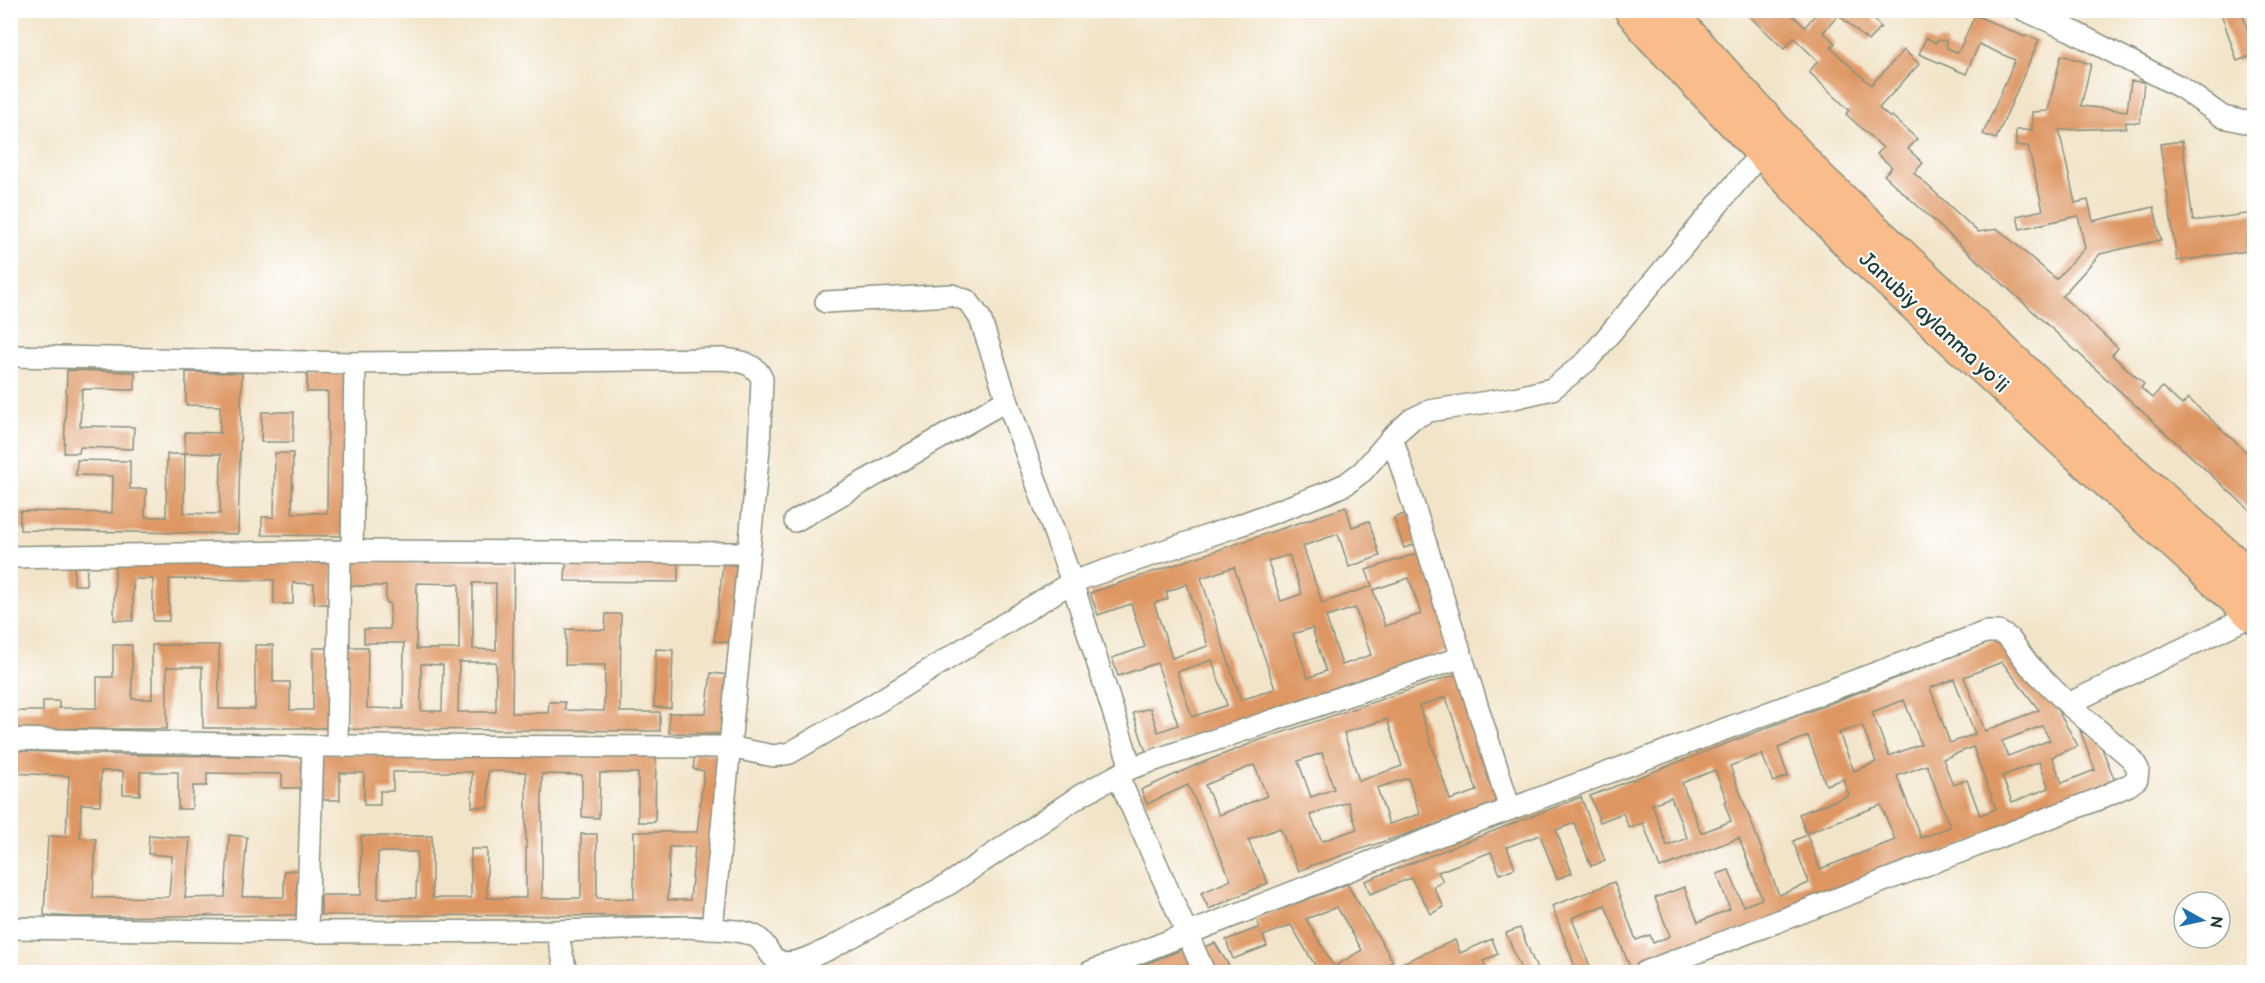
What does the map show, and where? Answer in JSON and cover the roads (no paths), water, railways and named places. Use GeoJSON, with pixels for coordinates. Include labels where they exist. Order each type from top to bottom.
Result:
{"type":"FeatureCollection","features":[{"type":"Feature","properties":{"kind":"highway","name":"Janubiy aylanma yoʻli"},"geometry":{"type":"LineString","coordinates":[[1631,10],[1651,35],[1761,153],[1856,250],[2254,615]]}},
{"type":"Feature","properties":{"kind":"highway","name":"Janubiy aylanma yoʻli"},"geometry":{"type":"LineString","coordinates":[[1668,10],[1817,177],[2117,458],[2251,573]]}},
{"type":"Feature","properties":{"kind":"street"},"geometry":{"type":"LineString","coordinates":[[2024,10],[2070,30],[2182,88],[2223,117],[2245,122],[2254,120]]}},
{"type":"Feature","properties":{"kind":"street"},"geometry":{"type":"LineString","coordinates":[[10,739],[313,746],[729,747],[774,756],[790,753],[1072,582],[1237,526],[1346,484],[1363,471],[1392,437],[1412,419],[1429,411],[1514,398],[1552,389],[1587,361],[1761,153]]}},
{"type":"Feature","properties":{"kind":"street"},"geometry":{"type":"LineString","coordinates":[[826,302],[952,295],[968,301],[980,318],[1072,582],[1124,772],[1204,972]]}},
{"type":"Feature","properties":{"kind":"street"},"geometry":{"type":"LineString","coordinates":[[10,356],[355,363],[722,359],[746,363],[759,372],[762,379],[759,449],[712,929]]}},
{"type":"Feature","properties":{"kind":"street"},"geometry":{"type":"LineString","coordinates":[[338,745],[355,363]]}},
{"type":"Feature","properties":{"kind":"street"},"geometry":{"type":"LineString","coordinates":[[795,521],[1007,400]]}},
{"type":"Feature","properties":{"kind":"street"},"geometry":{"type":"LineString","coordinates":[[1392,437],[1510,809]]}},
{"type":"Feature","properties":{"kind":"street"},"geometry":{"type":"LineString","coordinates":[[10,557],[346,552],[748,553]]}},
{"type":"Feature","properties":{"kind":"street"},"geometry":{"type":"LineString","coordinates":[[2068,704],[2254,615]]}},
{"type":"Feature","properties":{"kind":"street"},"geometry":{"type":"LineString","coordinates":[[1090,972],[1510,809],[1986,632],[1999,632],[2009,638],[2068,704],[2132,759],[2138,769],[2137,779],[2096,800],[1645,972]]}},
{"type":"Feature","properties":{"kind":"street"},"geometry":{"type":"LineString","coordinates":[[10,928],[307,932],[557,931],[688,927],[744,932],[757,937],[772,957],[784,963],[818,953],[949,884],[1072,801],[1124,772],[1462,657]]}},
{"type":"Feature","properties":{"kind":"street"},"geometry":{"type":"LineString","coordinates":[[307,932],[313,746]]}},
{"type":"Feature","properties":{"kind":"street"},"geometry":{"type":"LineString","coordinates":[[557,931],[566,972]]}}]}
